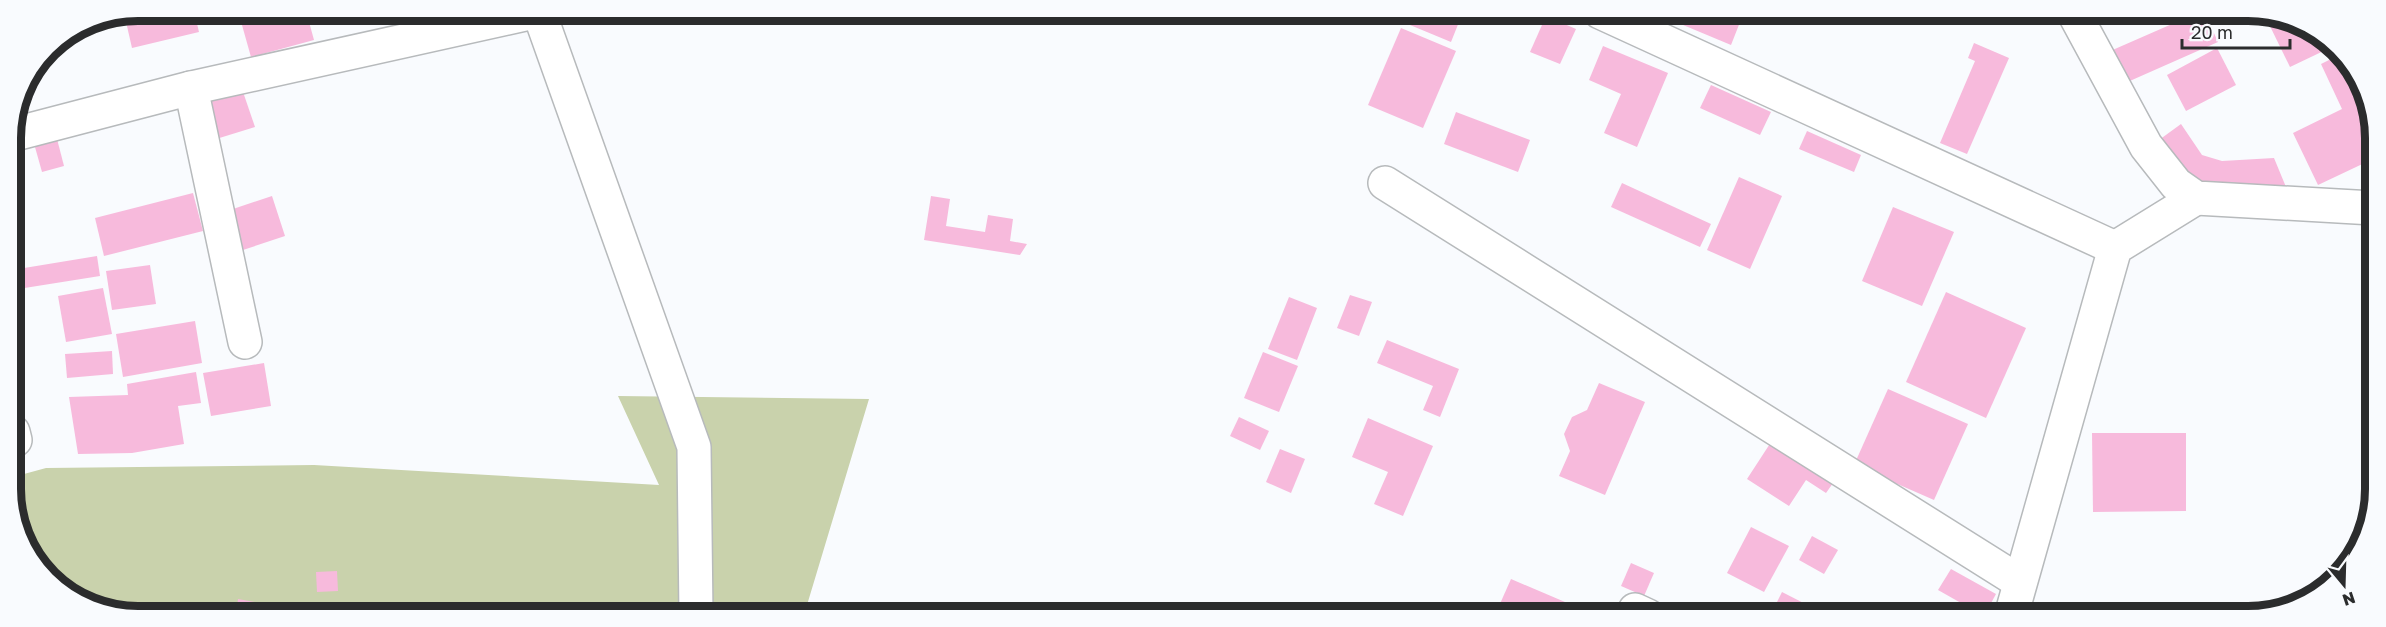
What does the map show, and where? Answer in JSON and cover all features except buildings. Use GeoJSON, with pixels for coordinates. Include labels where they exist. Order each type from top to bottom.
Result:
{"type":"FeatureCollection","features":[{"type":"Feature","properties":{"kind":"street"},"geometry":{"type":"LineString","coordinates":[[21,132],[191,88],[494,21]]}},
{"type":"Feature","properties":{"kind":"street"},"geometry":{"type":"LineString","coordinates":[[543,21],[694,447],[696,606]]}},
{"type":"Feature","properties":{"kind":"street"},"geometry":{"type":"LineString","coordinates":[[1620,21],[2115,248]]}},
{"type":"Feature","properties":{"kind":"street"},"geometry":{"type":"LineString","coordinates":[[2078,21],[2146,146],[2176,184],[2196,198],[2365,208]]}},
{"type":"Feature","properties":{"kind":"street"},"geometry":{"type":"LineString","coordinates":[[191,88],[245,342]]}},
{"type":"Feature","properties":{"kind":"street"},"geometry":{"type":"LineString","coordinates":[[1385,183],[2020,582]]}},
{"type":"Feature","properties":{"kind":"street"},"geometry":{"type":"LineString","coordinates":[[2014,606],[2115,248],[2196,198]]}},
{"type":"Feature","properties":{"kind":"green space"},"geometry":{"type":"Polygon","coordinates":[[[618,396],[869,399],[807,606],[130,606],[115,604],[79,590],[55,572],[37,548],[30,534],[21,497],[21,475],[46,468],[314,465],[659,485],[618,396]]]}}]}
